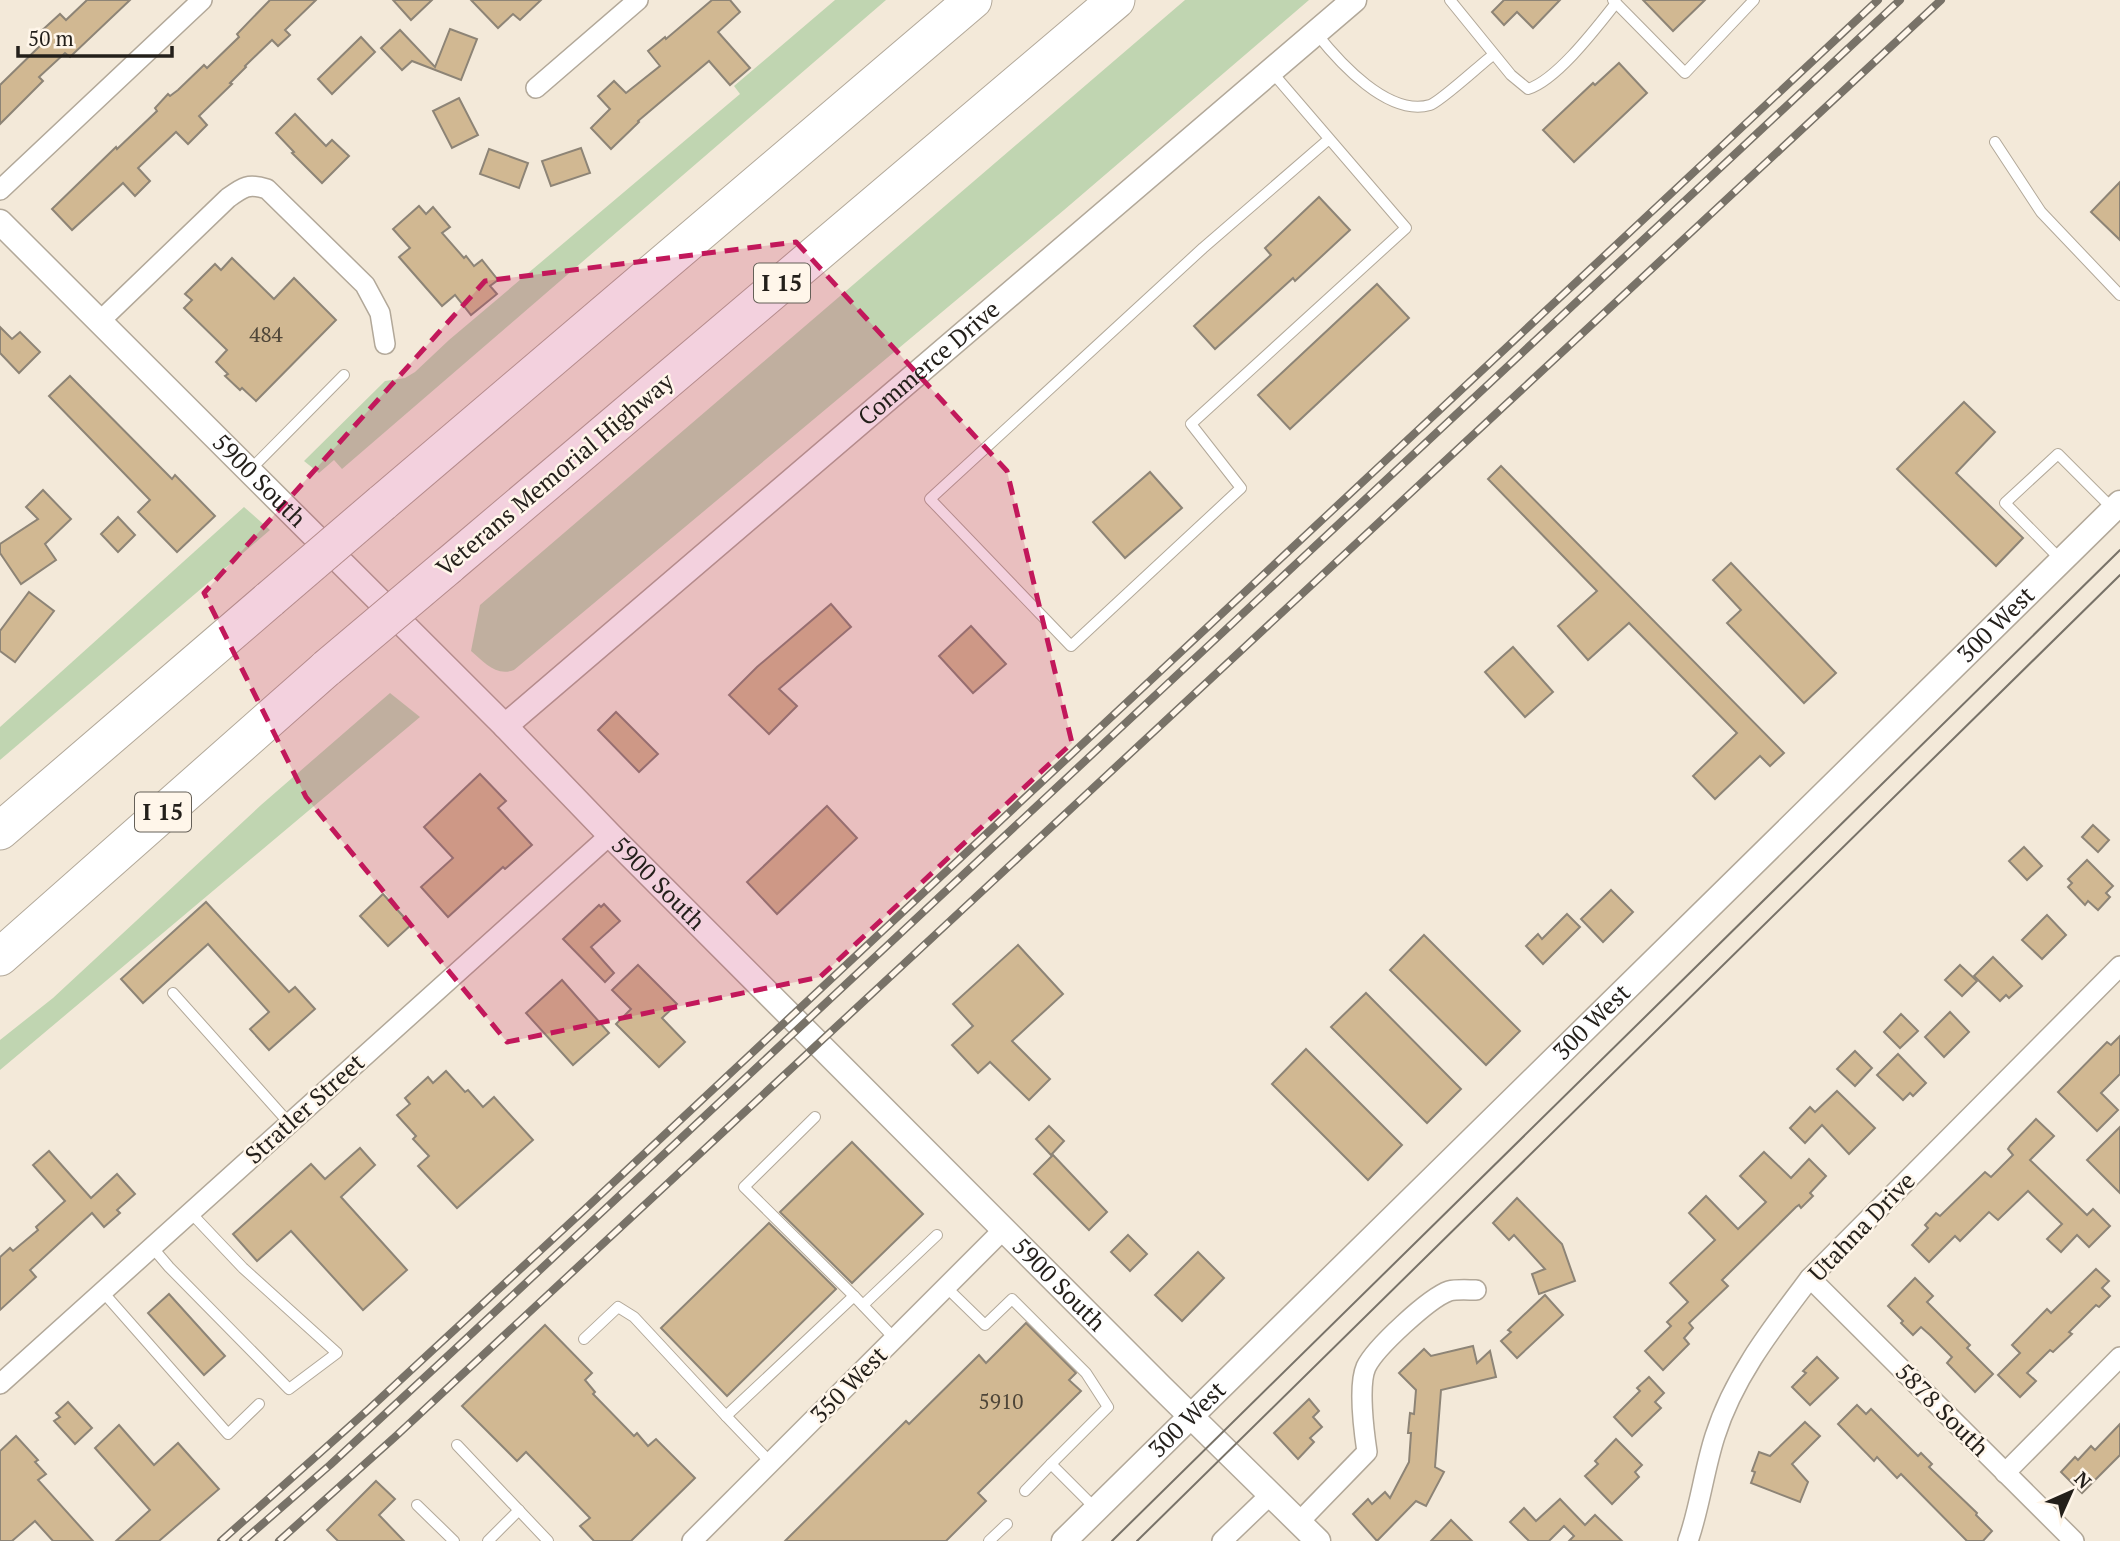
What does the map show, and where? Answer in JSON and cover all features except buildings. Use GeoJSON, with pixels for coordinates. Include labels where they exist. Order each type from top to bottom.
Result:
{"type":"FeatureCollection","features":[{"type":"Feature","properties":{"kind":"highway"},"geometry":{"type":"LineString","coordinates":[[0,831],[973,0]]}},
{"type":"Feature","properties":{"kind":"highway","name":"Veterans Memorial Highway"},"geometry":{"type":"LineString","coordinates":[[0,957],[327,668],[1116,0]]}},
{"type":"Feature","properties":{"kind":"street"},"geometry":{"type":"LineString","coordinates":[[0,190],[202,0]]}},
{"type":"Feature","properties":{"kind":"street"},"geometry":{"type":"LineString","coordinates":[[536,88],[638,0]]}},
{"type":"Feature","properties":{"kind":"street","name":"Commerce Drive"},"geometry":{"type":"LineString","coordinates":[[505,726],[1354,0]]}},
{"type":"Feature","properties":{"kind":"street"},"geometry":{"type":"LineString","coordinates":[[99,321],[228,198],[241,188],[254,185],[267,189],[365,285],[380,313],[385,344]]}},
{"type":"Feature","properties":{"kind":"street","name":"5900 South"},"geometry":{"type":"LineString","coordinates":[[0,222],[1318,1541]]}},
{"type":"Feature","properties":{"kind":"street","name":"300 West"},"geometry":{"type":"LineString","coordinates":[[1064,1541],[2117,506]]}},
{"type":"Feature","properties":{"kind":"street","name":"Stratler Street"},"geometry":{"type":"LineString","coordinates":[[0,1384],[610,835]]}},
{"type":"Feature","properties":{"kind":"street","name":"Utahna Drive"},"geometry":{"type":"LineString","coordinates":[[1688,1541],[1716,1434],[1741,1376],[1777,1321],[1810,1278],[2120,966]]}},
{"type":"Feature","properties":{"kind":"street","name":"350 West"},"geometry":{"type":"LineString","coordinates":[[692,1541],[1004,1229]]}},
{"type":"Feature","properties":{"kind":"street","name":"5878 South"},"geometry":{"type":"LineString","coordinates":[[1810,1278],[2074,1541]]}},
{"type":"Feature","properties":{"kind":"street"},"geometry":{"type":"LineString","coordinates":[[1299,1522],[1367,1452],[1363,1381],[1366,1366],[1428,1302],[1451,1290],[1476,1290]]}},
{"type":"Feature","properties":{"kind":"street"},"geometry":{"type":"LineString","coordinates":[[2005,1473],[2120,1357]]}},
{"type":"Feature","properties":{"kind":"street"},"geometry":{"type":"LineString","coordinates":[[1222,1541],[1271,1494]]}},
{"type":"Feature","properties":{"kind":"lane"},"geometry":{"type":"LineString","coordinates":[[1466,0],[1454,4],[1493,55],[1528,89],[1539,85],[1588,39],[1614,1],[1685,73],[1754,0]]}},
{"type":"Feature","properties":{"kind":"lane"},"geometry":{"type":"LineString","coordinates":[[1316,33],[1335,57],[1370,88],[1396,103],[1414,107],[1432,105],[1493,55]]}},
{"type":"Feature","properties":{"kind":"lane"},"geometry":{"type":"LineString","coordinates":[[1271,71],[1406,228],[1191,424],[1241,488],[1072,646],[930,499],[1203,248],[1329,139]]}},
{"type":"Feature","properties":{"kind":"lane"},"geometry":{"type":"LineString","coordinates":[[1995,142],[2041,212],[2120,295]]}},
{"type":"Feature","properties":{"kind":"lane"},"geometry":{"type":"LineString","coordinates":[[248,471],[344,375]]}},
{"type":"Feature","properties":{"kind":"lane"},"geometry":{"type":"LineString","coordinates":[[2061,561],[2005,503],[2059,454],[2117,506]]}},
{"type":"Feature","properties":{"kind":"lane"},"geometry":{"type":"LineString","coordinates":[[173,993],[289,1124]]}},
{"type":"Feature","properties":{"kind":"lane"},"geometry":{"type":"LineString","coordinates":[[815,1117],[744,1187],[895,1339]]}},
{"type":"Feature","properties":{"kind":"lane"},"geometry":{"type":"LineString","coordinates":[[152,1247],[289,1389],[337,1353],[243,1268],[190,1212]]}},
{"type":"Feature","properties":{"kind":"lane"},"geometry":{"type":"LineString","coordinates":[[863,1305],[937,1234]]}},
{"type":"Feature","properties":{"kind":"lane"},"geometry":{"type":"LineString","coordinates":[[947,1288],[985,1325],[1012,1298],[1086,1373],[1108,1407],[1025,1491]]}},
{"type":"Feature","properties":{"kind":"lane"},"geometry":{"type":"LineString","coordinates":[[102,1291],[228,1434],[259,1404]]}},
{"type":"Feature","properties":{"kind":"lane"},"geometry":{"type":"LineString","coordinates":[[726,1416],[854,1296]]}},
{"type":"Feature","properties":{"kind":"lane"},"geometry":{"type":"LineString","coordinates":[[584,1339],[618,1307],[634,1317],[771,1462]]}},
{"type":"Feature","properties":{"kind":"lane"},"geometry":{"type":"LineString","coordinates":[[457,1445],[548,1541]]}},
{"type":"Feature","properties":{"kind":"lane"},"geometry":{"type":"LineString","coordinates":[[1051,1464],[1096,1509]]}},
{"type":"Feature","properties":{"kind":"lane"},"geometry":{"type":"LineString","coordinates":[[418,1505],[454,1541]]}},
{"type":"Feature","properties":{"kind":"lane"},"geometry":{"type":"LineString","coordinates":[[488,1541],[519,1510]]}},
{"type":"Feature","properties":{"kind":"lane"},"geometry":{"type":"LineString","coordinates":[[989,1541],[1007,1524]]}},
{"type":"Feature","properties":{"kind":"highlighted area"},"geometry":{"type":"Polygon","coordinates":[[[796,242],[1007,471],[1072,743],[820,977],[507,1042],[306,797],[204,593],[485,281],[796,242]]]}},
{"type":"Feature","properties":{"kind":"green space"},"geometry":{"type":"Polygon","coordinates":[[[835,0],[886,0],[342,469],[334,460],[319,473],[304,461],[385,381],[405,378],[415,372],[449,340],[740,94],[734,86],[835,0]]]}},
{"type":"Feature","properties":{"kind":"green space"},"geometry":{"type":"Polygon","coordinates":[[[1185,0],[1309,0],[1064,210],[514,670],[496,670],[471,651],[480,605],[1185,0]]]}},
{"type":"Feature","properties":{"kind":"green space"},"geometry":{"type":"Polygon","coordinates":[[[244,507],[270,530],[0,760],[0,727],[244,507]]]}},
{"type":"Feature","properties":{"kind":"green space"},"geometry":{"type":"Polygon","coordinates":[[[390,693],[420,717],[0,1070],[0,1040],[53,998],[261,805],[390,693]]]}},
{"type":"Feature","properties":{"kind":"tram line"},"geometry":{"type":"LineString","coordinates":[[1112,1541],[2120,550]]}},
{"type":"Feature","properties":{"kind":"tram line"},"geometry":{"type":"LineString","coordinates":[[1137,1541],[2120,575]]}},
{"type":"Feature","properties":{"kind":"railway"},"geometry":{"type":"LineString","coordinates":[[221,1541],[369,1409],[583,1211],[1878,0]]}},
{"type":"Feature","properties":{"kind":"railway"},"geometry":{"type":"LineString","coordinates":[[243,1541],[452,1352],[1900,0]]}},
{"type":"Feature","properties":{"kind":"railway"},"geometry":{"type":"LineString","coordinates":[[279,1541],[396,1436],[1941,0]]}}]}
